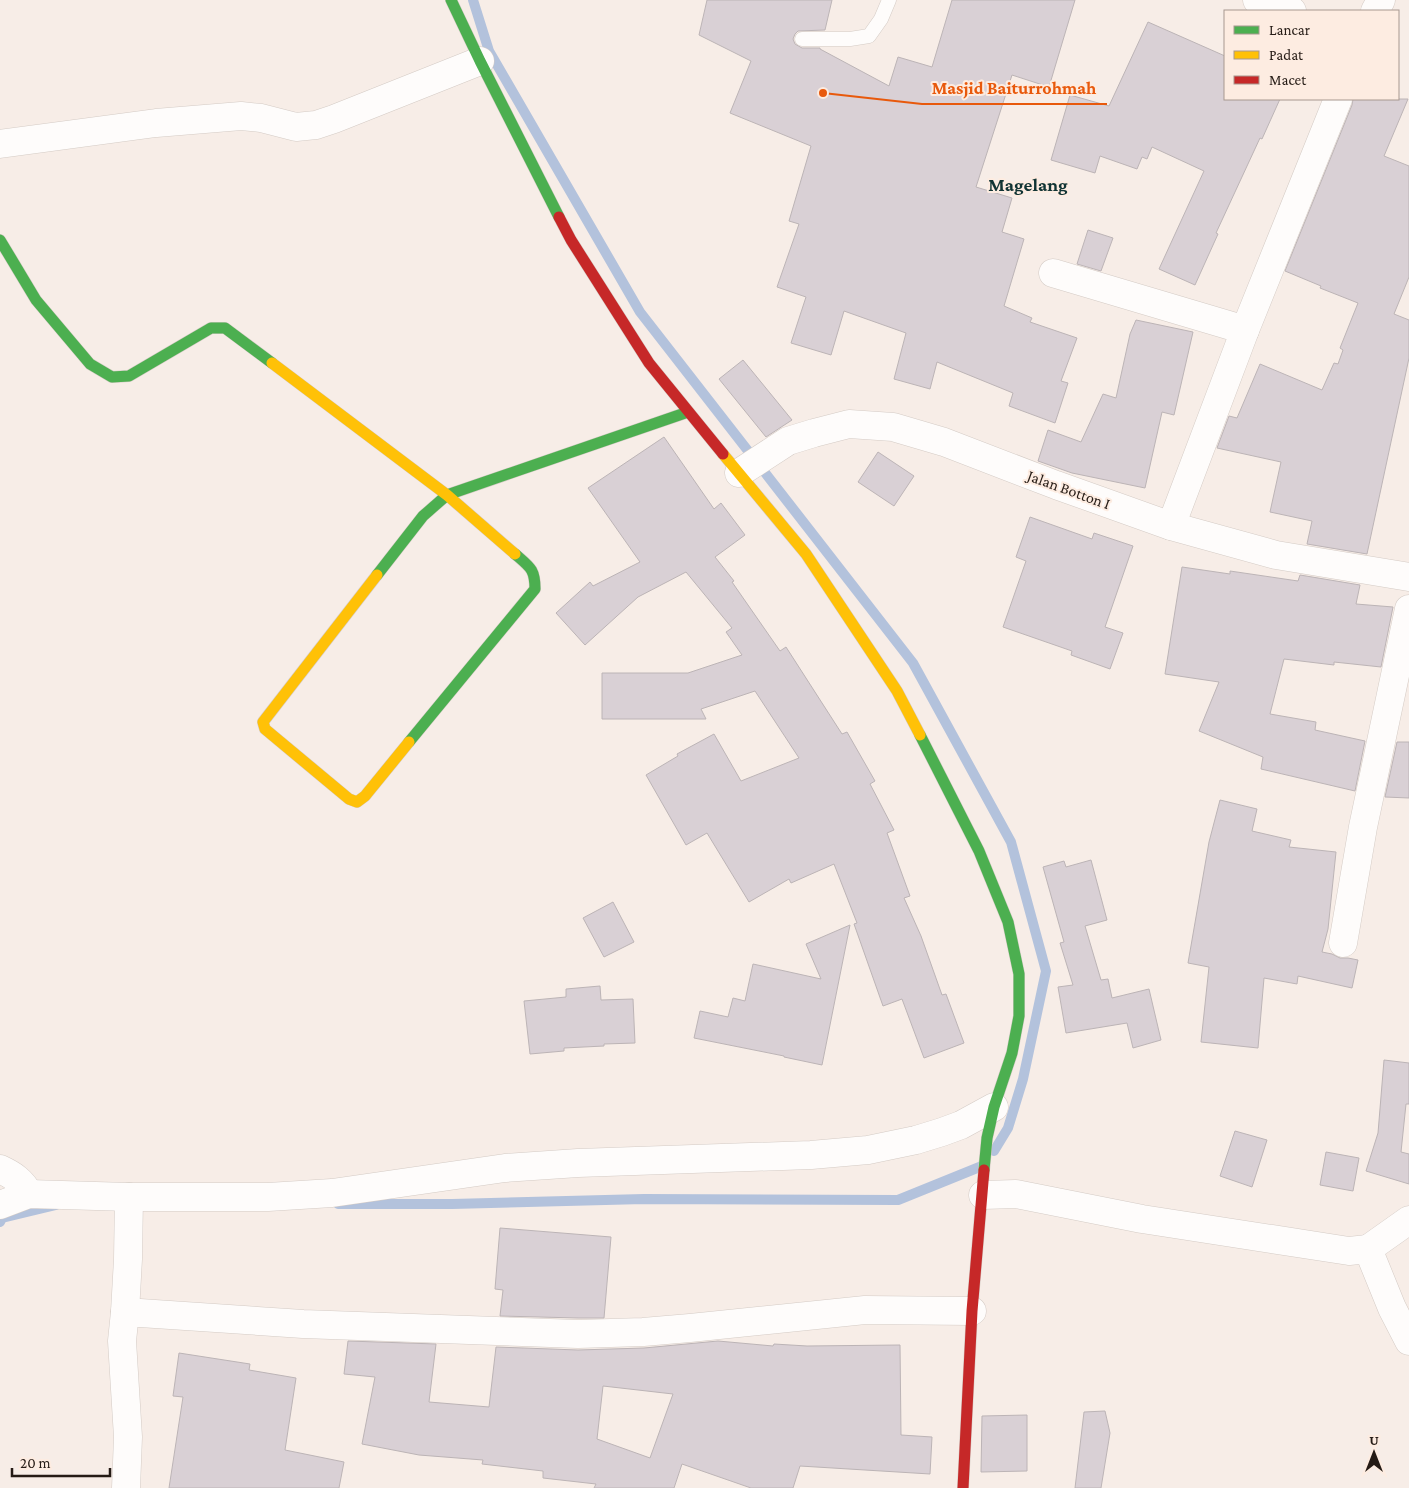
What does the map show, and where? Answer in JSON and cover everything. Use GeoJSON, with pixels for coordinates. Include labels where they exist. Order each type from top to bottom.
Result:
{"type":"FeatureCollection","features":[{"type":"Feature","properties":{"kind":"street"},"geometry":{"type":"LineString","coordinates":[[451,0],[571,240],[649,363],[688,412],[754,463],[806,554],[897,690],[979,851],[1008,922],[1019,974],[1019,1016],[1012,1054],[994,1107],[987,1138],[972,1311],[963,1488]]}},
{"type":"Feature","properties":{"kind":"street"},"geometry":{"type":"LineString","coordinates":[[1257,0],[1289,10]]}},
{"type":"Feature","properties":{"kind":"street"},"geometry":{"type":"LineString","coordinates":[[0,144],[156,123],[241,116],[261,118],[296,126],[316,125],[480,61]]}},
{"type":"Feature","properties":{"kind":"street"},"geometry":{"type":"LineString","coordinates":[[1171,526],[1245,330],[1338,100]]}},
{"type":"Feature","properties":{"kind":"street"},"geometry":{"type":"LineString","coordinates":[[0,240],[36,300],[90,364],[112,377],[129,376],[211,328],[225,328],[447,495],[530,566],[535,577],[535,589],[365,796],[357,802],[349,799],[265,729],[263,722],[423,516],[447,495],[688,412]]}},
{"type":"Feature","properties":{"kind":"street"},"geometry":{"type":"LineString","coordinates":[[1053,273],[1245,330]]}},
{"type":"Feature","properties":{"kind":"street","name":"Jalan Botton I"},"geometry":{"type":"LineString","coordinates":[[754,463],[788,441],[850,424],[893,427],[944,442],[1171,526],[1276,555],[1409,577]]}},
{"type":"Feature","properties":{"kind":"street"},"geometry":{"type":"LineString","coordinates":[[1343,944],[1363,827],[1409,609]]}},
{"type":"Feature","properties":{"kind":"street"},"geometry":{"type":"LineString","coordinates":[[0,1206],[29,1194],[128,1204],[268,1197],[332,1193],[505,1168],[578,1163],[811,1155],[868,1150],[916,1140],[942,1132],[961,1125],[994,1107]]}},
{"type":"Feature","properties":{"kind":"street"},"geometry":{"type":"LineString","coordinates":[[0,1169],[14,1176],[29,1194]]}},
{"type":"Feature","properties":{"kind":"street"},"geometry":{"type":"LineString","coordinates":[[984,1184],[1016,1194],[1142,1219],[1349,1251],[1368,1249],[1409,1220]]}},
{"type":"Feature","properties":{"kind":"street"},"geometry":{"type":"LineString","coordinates":[[126,1488],[128,1437],[122,1341],[128,1259],[128,1204]]}},
{"type":"Feature","properties":{"kind":"street"},"geometry":{"type":"LineString","coordinates":[[1368,1249],[1392,1308],[1409,1341]]}},
{"type":"Feature","properties":{"kind":"street"},"geometry":{"type":"LineString","coordinates":[[125,1312],[303,1324],[578,1334],[643,1332],[864,1310],[972,1311]]}},
{"type":"Feature","properties":{"kind":"lane"},"geometry":{"type":"LineString","coordinates":[[802,39],[850,39],[869,36],[881,19],[889,0]]}},
{"type":"Feature","properties":{"kind":"building"},"geometry":{"type":"Polygon","coordinates":[[[707,0],[832,0],[825,30],[798,31],[793,39],[795,44],[802,48],[820,48],[889,86],[898,57],[932,67],[952,0],[1075,0],[1049,87],[1012,75],[976,187],[1012,198],[1002,232],[1024,239],[1004,306],[1032,318],[1030,322],[1077,338],[1061,381],[1068,383],[1055,423],[1009,406],[1013,393],[937,362],[930,389],[894,379],[906,333],[844,311],[831,355],[791,343],[806,297],[777,287],[799,224],[789,221],[811,146],[730,113],[751,61],[699,35],[707,0]]]}},
{"type":"Feature","properties":{"kind":"building"},"geometry":{"type":"Polygon","coordinates":[[[1148,22],[1224,56],[1224,100],[1280,100],[1216,233],[1218,234],[1195,285],[1159,269],[1204,171],[1152,147],[1147,159],[1142,157],[1137,169],[1100,156],[1095,173],[1051,160],[1070,95],[1109,106],[1148,22]]]}},
{"type":"Feature","properties":{"kind":"building"},"geometry":{"type":"Polygon","coordinates":[[[1408,99],[1384,156],[1409,166],[1409,277],[1394,314],[1409,320],[1409,358],[1367,554],[1307,544],[1312,521],[1270,512],[1281,462],[1217,448],[1229,416],[1237,418],[1260,364],[1322,390],[1334,363],[1338,364],[1343,350],[1340,348],[1358,303],[1320,288],[1321,286],[1285,271],[1353,100],[1408,99]]]}},
{"type":"Feature","properties":{"kind":"building"},"geometry":{"type":"Polygon","coordinates":[[[1088,230],[1113,238],[1101,271],[1077,264],[1088,230]]]}},
{"type":"Feature","properties":{"kind":"building"},"geometry":{"type":"Polygon","coordinates":[[[1136,320],[1193,332],[1174,415],[1162,412],[1145,488],[1072,473],[1038,461],[1048,430],[1081,442],[1103,394],[1116,398],[1130,334],[1136,320]]]}},
{"type":"Feature","properties":{"kind":"building"},"geometry":{"type":"Polygon","coordinates":[[[743,360],[792,420],[766,437],[719,379],[743,360]]]}},
{"type":"Feature","properties":{"kind":"building"},"geometry":{"type":"Polygon","coordinates":[[[664,437],[714,509],[721,503],[745,535],[715,557],[734,581],[732,582],[780,651],[786,647],[842,734],[847,732],[875,781],[870,784],[894,830],[887,833],[910,896],[904,898],[921,936],[942,995],[946,994],[964,1043],[924,1058],[902,999],[883,1006],[854,924],[857,923],[834,864],[791,883],[789,879],[749,902],[707,833],[686,845],[646,775],[678,756],[677,754],[714,734],[741,781],[799,758],[755,691],[701,709],[706,719],[602,719],[602,673],[688,673],[742,655],[726,632],[732,628],[686,572],[638,597],[585,645],[556,613],[590,582],[593,586],[640,562],[588,488],[664,437]]]}},
{"type":"Feature","properties":{"kind":"building"},"geometry":{"type":"Polygon","coordinates":[[[878,452],[914,476],[894,506],[858,482],[878,452]]]}},
{"type":"Feature","properties":{"kind":"building"},"geometry":{"type":"Polygon","coordinates":[[[1030,517],[1092,539],[1094,533],[1133,546],[1105,627],[1123,633],[1110,669],[1071,655],[1072,651],[1003,627],[1026,561],[1016,557],[1030,517]]]}},
{"type":"Feature","properties":{"kind":"building"},"geometry":{"type":"Polygon","coordinates":[[[1182,567],[1230,574],[1230,571],[1298,581],[1300,575],[1360,585],[1356,604],[1393,607],[1381,667],[1334,662],[1334,665],[1284,659],[1270,714],[1316,722],[1315,730],[1365,741],[1355,791],[1261,769],[1263,757],[1199,731],[1219,682],[1165,674],[1182,567]]]}},
{"type":"Feature","properties":{"kind":"building"},"geometry":{"type":"Polygon","coordinates":[[[1397,742],[1409,742],[1409,798],[1385,797],[1397,742]]]}},
{"type":"Feature","properties":{"kind":"building"},"geometry":{"type":"Polygon","coordinates":[[[1220,800],[1257,809],[1252,831],[1291,840],[1289,847],[1336,852],[1328,929],[1322,952],[1340,958],[1358,960],[1352,988],[1298,976],[1297,984],[1264,978],[1258,1048],[1201,1042],[1209,967],[1188,963],[1209,842],[1220,800]]]}},
{"type":"Feature","properties":{"kind":"building"},"geometry":{"type":"Polygon","coordinates":[[[1091,860],[1107,920],[1085,926],[1101,980],[1108,979],[1112,998],[1149,989],[1161,1040],[1133,1048],[1127,1023],[1066,1033],[1058,987],[1073,985],[1060,943],[1064,942],[1043,867],[1064,861],[1066,867],[1091,860]]]}},
{"type":"Feature","properties":{"kind":"building"},"geometry":{"type":"Polygon","coordinates":[[[613,902],[634,942],[604,957],[583,918],[613,902]]]}},
{"type":"Feature","properties":{"kind":"building"},"geometry":{"type":"Polygon","coordinates":[[[850,925],[822,1065],[694,1038],[700,1011],[728,1017],[733,998],[745,1001],[753,964],[821,979],[806,944],[850,925]]]}},
{"type":"Feature","properties":{"kind":"building"},"geometry":{"type":"Polygon","coordinates":[[[600,986],[601,1000],[633,999],[635,1043],[564,1048],[564,1051],[530,1054],[524,1001],[566,997],[566,989],[600,986]]]}},
{"type":"Feature","properties":{"kind":"building"},"geometry":{"type":"Polygon","coordinates":[[[1384,1060],[1409,1063],[1409,1104],[1406,1104],[1401,1152],[1409,1154],[1409,1184],[1366,1171],[1378,1133],[1384,1060]]]}},
{"type":"Feature","properties":{"kind":"building"},"geometry":{"type":"Polygon","coordinates":[[[1235,1131],[1267,1140],[1252,1187],[1220,1176],[1235,1131]]]}},
{"type":"Feature","properties":{"kind":"building"},"geometry":{"type":"Polygon","coordinates":[[[1326,1152],[1359,1158],[1353,1191],[1320,1185],[1326,1152]]]}},
{"type":"Feature","properties":{"kind":"building"},"geometry":{"type":"Polygon","coordinates":[[[500,1228],[611,1237],[604,1318],[500,1316],[503,1290],[495,1289],[500,1228]]]}},
{"type":"Feature","properties":{"kind":"building"},"geometry":{"type":"Polygon","coordinates":[[[348,1341],[436,1344],[429,1402],[489,1407],[496,1347],[578,1350],[644,1348],[718,1341],[773,1346],[774,1344],[807,1346],[900,1345],[901,1435],[932,1437],[930,1474],[800,1466],[793,1488],[751,1488],[682,1464],[674,1488],[594,1488],[596,1484],[543,1478],[543,1471],[482,1464],[483,1460],[419,1455],[362,1444],[375,1377],[344,1374],[348,1341]],[[603,1386],[597,1439],[650,1458],[673,1394],[603,1386]]]}},
{"type":"Feature","properties":{"kind":"building"},"geometry":{"type":"Polygon","coordinates":[[[179,1353],[250,1364],[249,1370],[296,1378],[285,1450],[344,1462],[339,1488],[169,1488],[183,1397],[173,1396],[179,1353]]]}},
{"type":"Feature","properties":{"kind":"building"},"geometry":{"type":"Polygon","coordinates":[[[1105,1411],[1110,1433],[1101,1488],[1075,1488],[1084,1412],[1105,1411]]]}},
{"type":"Feature","properties":{"kind":"building"},"geometry":{"type":"Polygon","coordinates":[[[1027,1415],[1027,1471],[981,1472],[982,1416],[1027,1415]]]}},
{"type":"Feature","properties":{"kind":"waterway"},"geometry":{"type":"LineString","coordinates":[[473,0],[489,51],[640,312],[913,663],[1011,842],[1046,971],[1023,1079],[1008,1128],[994,1151]]}},
{"type":"Feature","properties":{"kind":"waterway"},"geometry":{"type":"LineString","coordinates":[[338,1204],[452,1204],[644,1199],[898,1200],[982,1166]]}},
{"type":"Feature","properties":{"kind":"waterway"},"geometry":{"type":"LineString","coordinates":[[0,1222],[2,1218],[56,1205]]}},
{"type":"Feature","properties":{"kind":"traffic: fast"},"geometry":{"type":"LineString","coordinates":[[451,0],[559,217]]}},
{"type":"Feature","properties":{"kind":"traffic: fast"},"geometry":{"type":"LineString","coordinates":[[0,240],[36,300],[90,364],[112,377],[129,376],[211,328],[225,328],[272,363]]}},
{"type":"Feature","properties":{"kind":"traffic: fast"},"geometry":{"type":"LineString","coordinates":[[377,575],[423,516],[447,495],[688,412]]}},
{"type":"Feature","properties":{"kind":"traffic: fast"},"geometry":{"type":"LineString","coordinates":[[409,742],[535,589],[531,569],[515,554]]}},
{"type":"Feature","properties":{"kind":"traffic: fast"},"geometry":{"type":"LineString","coordinates":[[920,735],[979,851],[1008,922],[1019,974],[1019,1016],[1012,1053],[994,1107],[987,1138],[984,1170]]}},
{"type":"Feature","properties":{"kind":"traffic: slow"},"geometry":{"type":"LineString","coordinates":[[272,363],[447,495],[515,554]]}},
{"type":"Feature","properties":{"kind":"traffic: slow"},"geometry":{"type":"LineString","coordinates":[[723,454],[806,554],[897,691],[920,735]]}},
{"type":"Feature","properties":{"kind":"traffic: slow"},"geometry":{"type":"LineString","coordinates":[[377,575],[263,722],[265,729],[349,799],[357,802],[365,796],[409,742]]}},
{"type":"Feature","properties":{"kind":"traffic: jam"},"geometry":{"type":"LineString","coordinates":[[559,217],[571,240],[649,363],[723,454]]}},
{"type":"Feature","properties":{"kind":"traffic: jam"},"geometry":{"type":"LineString","coordinates":[[963,1488],[972,1311],[984,1170]]}},
{"type":"Feature","properties":{"kind":"place","name":"Masjid Baiturrohmah"},"geometry":{"type":"Point","coordinates":[823,93]}},
{"type":"Feature","properties":{"kind":"district","name":"Magelang"},"geometry":{"type":"Point","coordinates":[1028,184]}}]}
